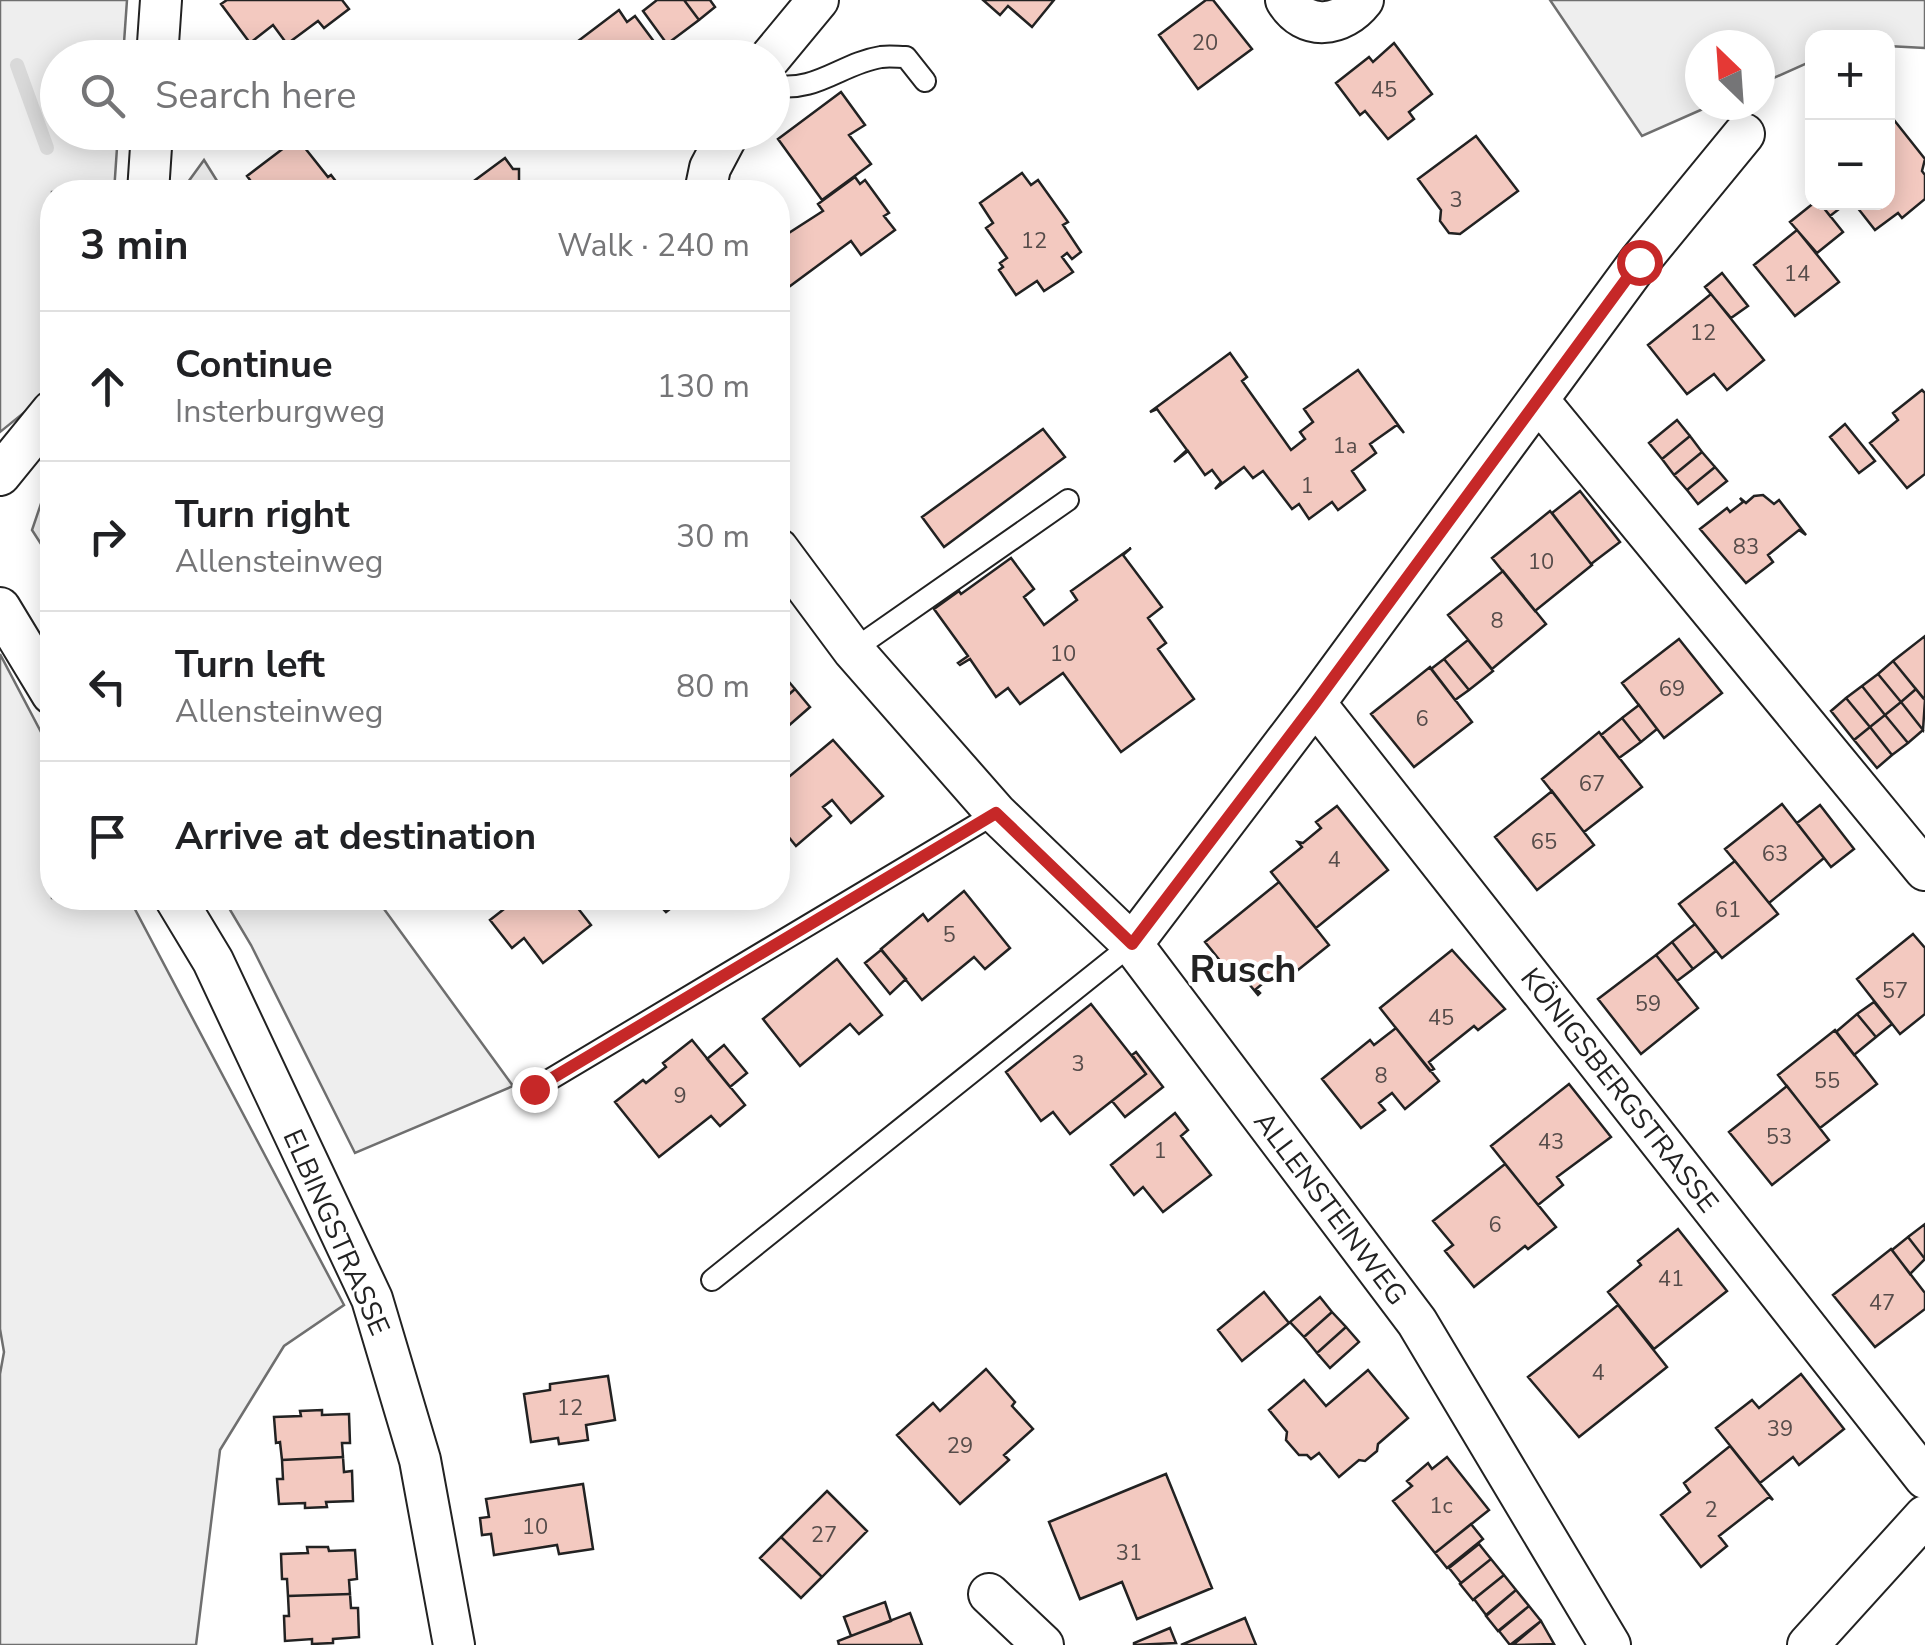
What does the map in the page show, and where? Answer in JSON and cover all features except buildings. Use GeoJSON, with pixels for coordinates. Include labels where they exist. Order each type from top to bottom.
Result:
{"type":"FeatureCollection","features":[{"type":"Feature","properties":{"kind":"street"},"geometry":{"type":"LineString","coordinates":[[158,40],[161,0]]}},
{"type":"Feature","properties":{"kind":"street"},"geometry":{"type":"LineString","coordinates":[[785,40],[818,0]]}},
{"type":"Feature","properties":{"kind":"street"},"geometry":{"type":"LineString","coordinates":[[1286,0],[1311,21],[1329,23],[1352,14],[1363,0]]}},
{"type":"Feature","properties":{"kind":"street"},"geometry":{"type":"LineString","coordinates":[[1132,944],[1315,703],[1639,262],[1744,134]]}},
{"type":"Feature","properties":{"kind":"street"},"geometry":{"type":"LineString","coordinates":[[149,180],[151,150]]}},
{"type":"Feature","properties":{"kind":"street"},"geometry":{"type":"LineString","coordinates":[[708,180],[720,150]]}},
{"type":"Feature","properties":{"kind":"street"},"geometry":{"type":"LineString","coordinates":[[1538,400],[1925,870]]}},
{"type":"Feature","properties":{"kind":"street"},"geometry":{"type":"LineString","coordinates":[[0,474],[40,426]]}},
{"type":"Feature","properties":{"kind":"street","name":"ALLENSTEINWEG"},"geometry":{"type":"LineString","coordinates":[[790,565],[853,650],[996,813],[1132,944],[1417,1322],[1610,1645]]}},
{"type":"Feature","properties":{"kind":"street"},"geometry":{"type":"LineString","coordinates":[[0,608],[40,674]]}},
{"type":"Feature","properties":{"kind":"street","name":"KÖNIGSBERGSTRASSE"},"geometry":{"type":"LineString","coordinates":[[1315,703],[1925,1478]]}},
{"type":"Feature","properties":{"kind":"street","name":"ELBINGSTRASSE"},"geometry":{"type":"LineString","coordinates":[[182,910],[213,960],[372,1299],[420,1460],[454,1645]]}},
{"type":"Feature","properties":{"kind":"street"},"geometry":{"type":"LineString","coordinates":[[1808,1645],[1925,1516]]}},
{"type":"Feature","properties":{"kind":"street"},"geometry":{"type":"LineString","coordinates":[[989,1594],[1042,1645]]}},
{"type":"Feature","properties":{"kind":"lane"},"geometry":{"type":"LineString","coordinates":[[790,88],[816,84],[880,57],[906,57],[924,81]]}},
{"type":"Feature","properties":{"kind":"lane"},"geometry":{"type":"LineString","coordinates":[[853,650],[1068,500]]}},
{"type":"Feature","properties":{"kind":"lane"},"geometry":{"type":"LineString","coordinates":[[534,1089],[996,813]]}},
{"type":"Feature","properties":{"kind":"lane"},"geometry":{"type":"LineString","coordinates":[[712,1280],[1132,944]]}},
{"type":"Feature","properties":{"kind":"shaded area"},"geometry":{"type":"Polygon","coordinates":[[[0,0],[127,0],[124,40],[40,40],[40,150],[117,150],[115,180],[40,180],[40,400],[0,432],[0,0]]]}},
{"type":"Feature","properties":{"kind":"shaded area"},"geometry":{"type":"Polygon","coordinates":[[[1550,0],[1925,0],[1925,48],[1895,46],[1895,30],[1805,30],[1805,64],[1775,77],[1775,30],[1685,30],[1685,117],[1642,136],[1550,0]]]}},
{"type":"Feature","properties":{"kind":"shaded area"},"geometry":{"type":"Polygon","coordinates":[[[204,160],[216,180],[190,180],[204,160]]]}},
{"type":"Feature","properties":{"kind":"shaded area"},"geometry":{"type":"Polygon","coordinates":[[[40,507],[40,542],[32,530],[40,507]]]}},
{"type":"Feature","properties":{"kind":"shaded area"},"geometry":{"type":"Polygon","coordinates":[[[0,654],[40,730],[40,910],[135,910],[344,1305],[284,1346],[220,1450],[196,1645],[0,1645],[0,1374],[4,1352],[0,1329],[0,654]]]}},
{"type":"Feature","properties":{"kind":"shaded area"},"geometry":{"type":"Polygon","coordinates":[[[230,910],[385,910],[513,1086],[355,1153],[230,910]]]}},
{"type":"Feature","properties":{"kind":"waterway"},"geometry":{"type":"LineString","coordinates":[[17,65],[40,129]]}},
{"type":"Feature","properties":{"kind":"district","name":"Rusch"},"geometry":{"type":"Point","coordinates":[1243,969]}},
{"type":"Feature","properties":{"kind":"route"},"geometry":{"type":"LineString","coordinates":[[534,1089],[996,813],[1132,944],[1315,703],[1639,262]]}}]}
